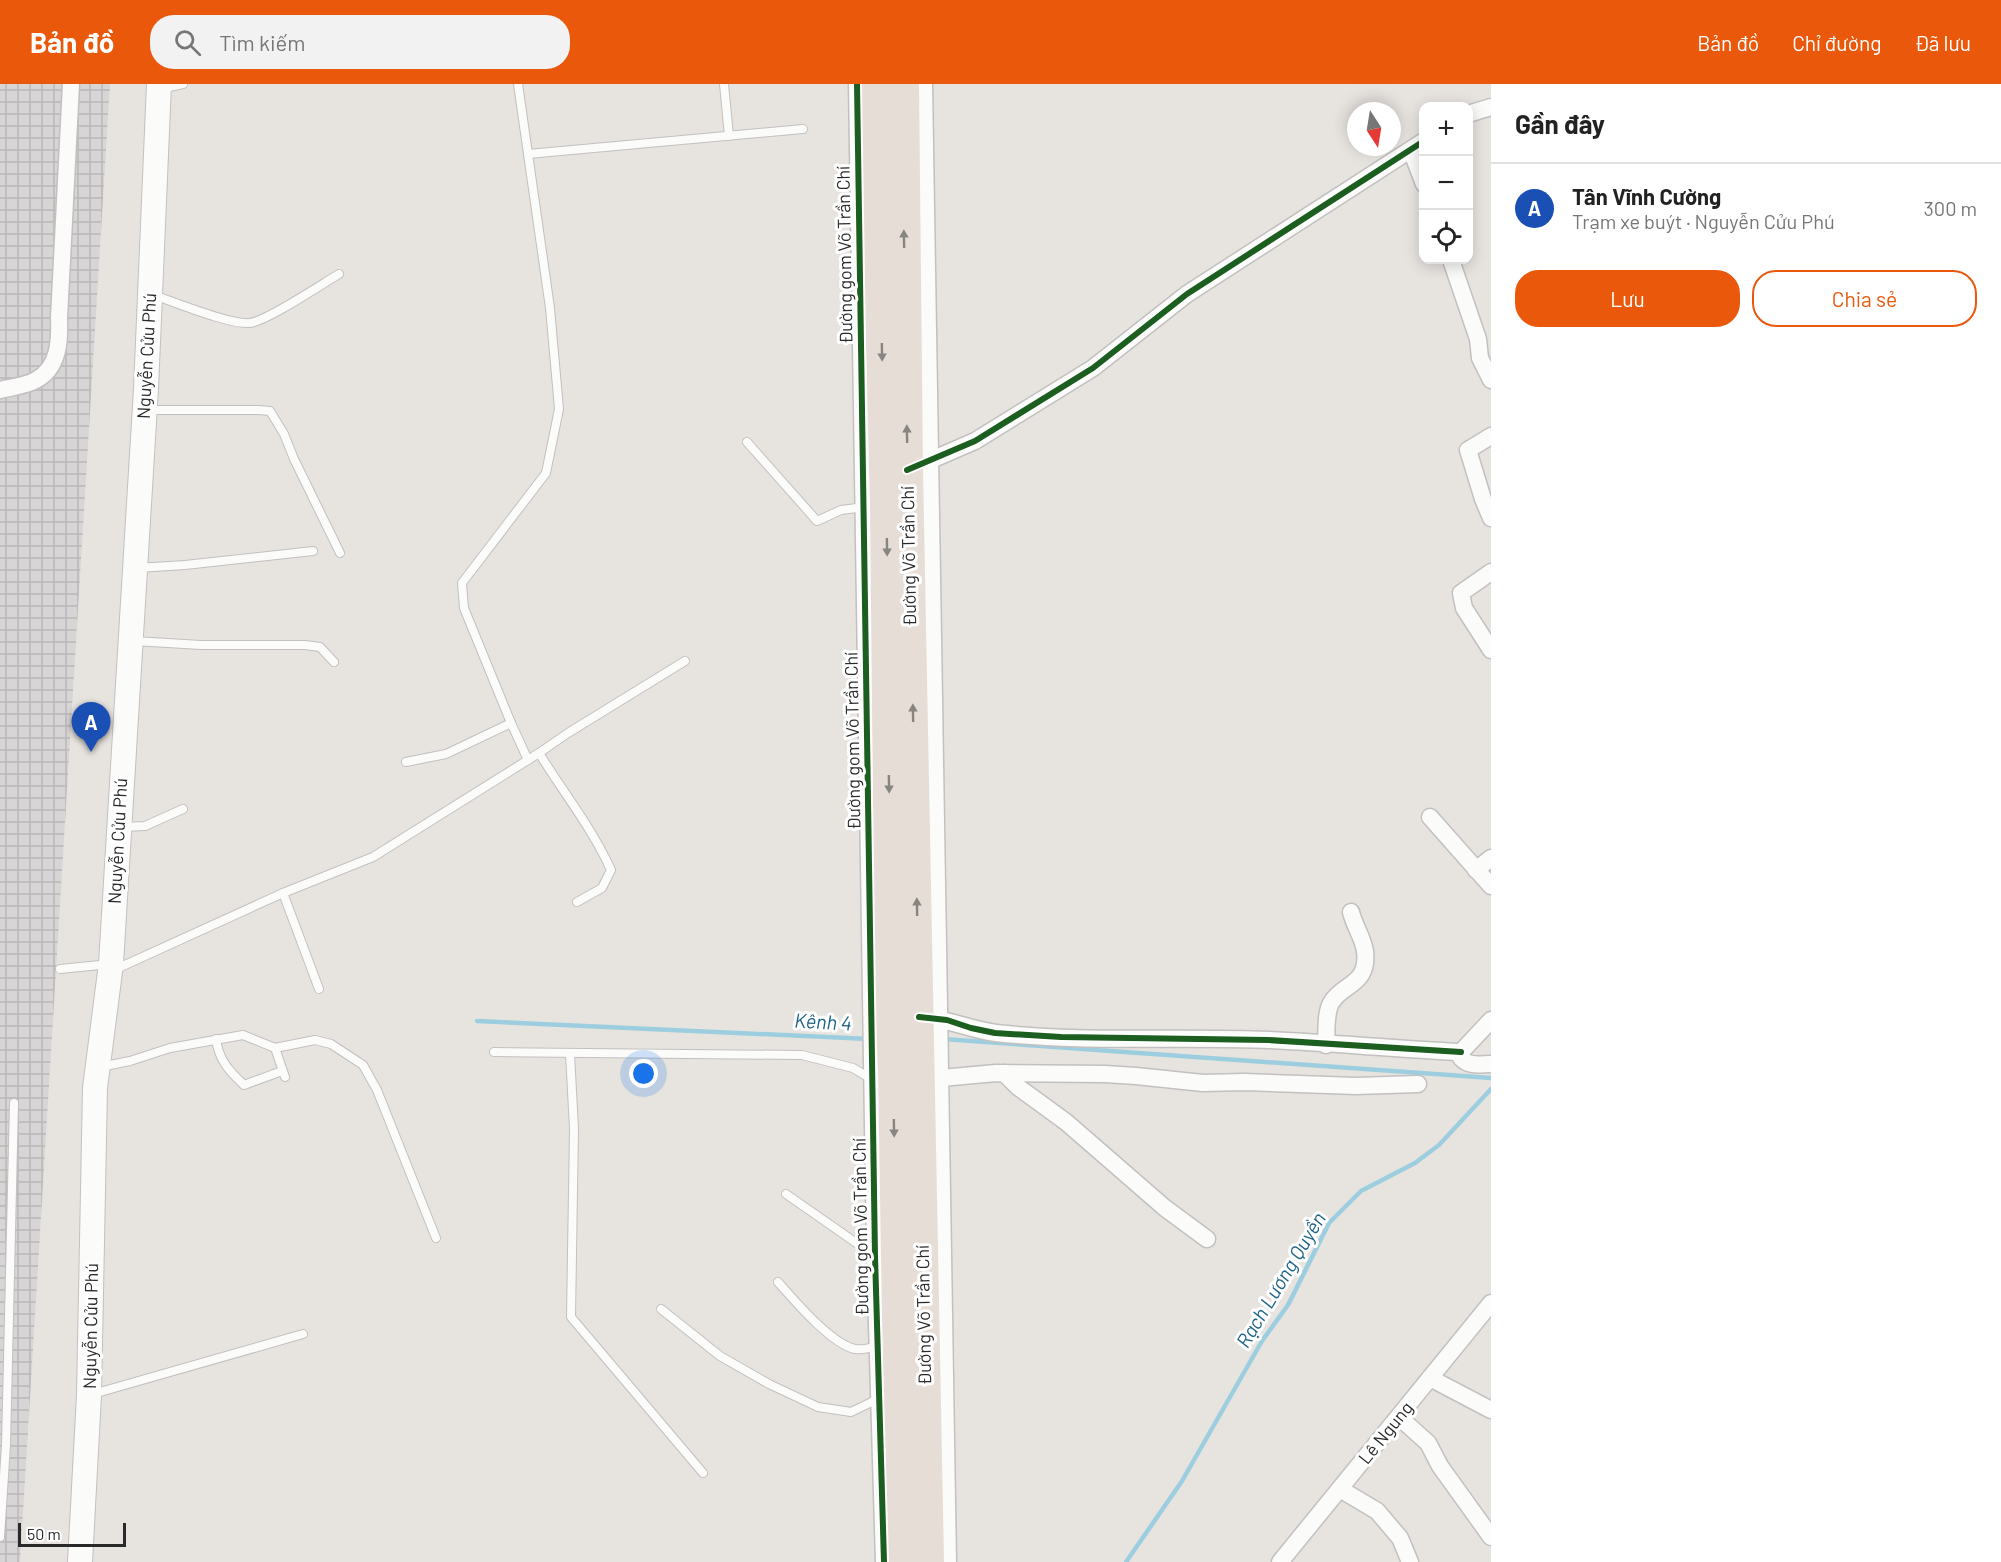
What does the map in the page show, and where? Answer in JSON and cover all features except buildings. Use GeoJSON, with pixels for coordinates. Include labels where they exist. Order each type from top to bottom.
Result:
{"type":"FeatureCollection","features":[{"type":"Feature","properties":{"kind":"highway","name":"Đường Võ Trần Chí"},"geometry":{"type":"LineString","coordinates":[[878,84],[875,506],[917,1017]]}},
{"type":"Feature","properties":{"kind":"highway","name":"Đường Võ Trần Chí"},"geometry":{"type":"LineString","coordinates":[[903,84],[919,465],[917,1017]]}},
{"type":"Feature","properties":{"kind":"highway"},"geometry":{"type":"LineString","coordinates":[[907,1078],[917,1017]]}},
{"type":"Feature","properties":{"kind":"highway","name":"Đường Võ Trần Chí"},"geometry":{"type":"LineString","coordinates":[[902,1562],[907,1078]]}},
{"type":"Feature","properties":{"kind":"highway","name":"Đường Võ Trần Chí"},"geometry":{"type":"LineString","coordinates":[[907,1078],[928,1562]]}},
{"type":"Feature","properties":{"kind":"main road","name":"Nguyễn Cửu Phú"},"geometry":{"type":"LineString","coordinates":[[80,1562],[89,1395],[95,1088],[111,968],[144,410],[159,87]]}},
{"type":"Feature","properties":{"kind":"street"},"geometry":{"type":"LineString","coordinates":[[0,390],[35,381],[48,371],[60,340],[59,318],[71,84]]}},
{"type":"Feature","properties":{"kind":"street","name":"Đường gom Võ Trần Chí"},"geometry":{"type":"LineString","coordinates":[[857,84],[875,506],[907,1078],[948,1562]]}},
{"type":"Feature","properties":{"kind":"street"},"geometry":{"type":"LineString","coordinates":[[924,84],[919,465],[975,441],[1094,368],[1187,294],[1417,145]]}},
{"type":"Feature","properties":{"kind":"street"},"geometry":{"type":"LineString","coordinates":[[1473,112],[1491,107]]}},
{"type":"Feature","properties":{"kind":"street"},"geometry":{"type":"LineString","coordinates":[[1452,264],[1478,339],[1480,358],[1491,380]]}},
{"type":"Feature","properties":{"kind":"street"},"geometry":{"type":"LineString","coordinates":[[1491,436],[1468,450],[1491,518]]}},
{"type":"Feature","properties":{"kind":"street"},"geometry":{"type":"LineString","coordinates":[[1491,572],[1461,593],[1464,608],[1491,650]]}},
{"type":"Feature","properties":{"kind":"street"},"geometry":{"type":"LineString","coordinates":[[1430,817],[1491,886]]}},
{"type":"Feature","properties":{"kind":"street"},"geometry":{"type":"LineString","coordinates":[[1476,870],[1491,858]]}},
{"type":"Feature","properties":{"kind":"street"},"geometry":{"type":"LineString","coordinates":[[1326,1045],[1330,1005],[1361,975],[1364,963],[1365,950],[1351,912]]}},
{"type":"Feature","properties":{"kind":"street"},"geometry":{"type":"LineString","coordinates":[[917,1017],[1017,1034],[1113,1040],[1268,1040],[1461,1052]]}},
{"type":"Feature","properties":{"kind":"street"},"geometry":{"type":"LineString","coordinates":[[1491,1020],[1461,1052],[1461,1058],[1472,1065],[1491,1064]]}},
{"type":"Feature","properties":{"kind":"street"},"geometry":{"type":"LineString","coordinates":[[1004,1073],[1018,1087],[1066,1122],[1166,1208],[1207,1239]]}},
{"type":"Feature","properties":{"kind":"street"},"geometry":{"type":"LineString","coordinates":[[907,1078],[1004,1073],[1136,1076],[1203,1083],[1245,1082],[1356,1086],[1418,1084]]}},
{"type":"Feature","properties":{"kind":"street","name":"Đường gom Võ Trần Chí"},"geometry":{"type":"LineString","coordinates":[[884,1562],[875,1256],[907,1078]]}},
{"type":"Feature","properties":{"kind":"street","name":"Lê Ngung"},"geometry":{"type":"LineString","coordinates":[[1280,1562],[1491,1303]]}},
{"type":"Feature","properties":{"kind":"street"},"geometry":{"type":"LineString","coordinates":[[1430,1378],[1491,1410]]}},
{"type":"Feature","properties":{"kind":"street"},"geometry":{"type":"LineString","coordinates":[[1399,1417],[1428,1443],[1440,1466],[1491,1537]]}},
{"type":"Feature","properties":{"kind":"street"},"geometry":{"type":"LineString","coordinates":[[1340,1489],[1377,1511],[1400,1538],[1410,1562]]}},
{"type":"Feature","properties":{"kind":"lane"},"geometry":{"type":"LineString","coordinates":[[159,87],[183,84]]}},
{"type":"Feature","properties":{"kind":"lane"},"geometry":{"type":"LineString","coordinates":[[518,84],[550,308],[560,409],[546,473],[462,583],[464,608],[528,760]]}},
{"type":"Feature","properties":{"kind":"lane"},"geometry":{"type":"LineString","coordinates":[[724,84],[729,136]]}},
{"type":"Feature","properties":{"kind":"lane"},"geometry":{"type":"LineString","coordinates":[[528,154],[803,129]]}},
{"type":"Feature","properties":{"kind":"lane"},"geometry":{"type":"LineString","coordinates":[[150,294],[225,319],[250,323],[271,314],[339,274]]}},
{"type":"Feature","properties":{"kind":"lane"},"geometry":{"type":"LineString","coordinates":[[144,410],[270,411],[284,434],[340,553]]}},
{"type":"Feature","properties":{"kind":"lane"},"geometry":{"type":"LineString","coordinates":[[747,442],[817,521],[840,510],[875,506]]}},
{"type":"Feature","properties":{"kind":"lane"},"geometry":{"type":"LineString","coordinates":[[134,568],[185,565],[312,551]]}},
{"type":"Feature","properties":{"kind":"lane"},"geometry":{"type":"LineString","coordinates":[[130,641],[201,645],[305,645],[320,647],[334,662]]}},
{"type":"Feature","properties":{"kind":"lane"},"geometry":{"type":"LineString","coordinates":[[60,969],[111,968],[283,893],[373,857],[685,661]]}},
{"type":"Feature","properties":{"kind":"lane"},"geometry":{"type":"LineString","coordinates":[[406,762],[446,754],[511,723]]}},
{"type":"Feature","properties":{"kind":"lane"},"geometry":{"type":"LineString","coordinates":[[539,753],[589,829],[611,870],[602,888],[577,902]]}},
{"type":"Feature","properties":{"kind":"lane"},"geometry":{"type":"LineString","coordinates":[[118,827],[145,826],[183,809]]}},
{"type":"Feature","properties":{"kind":"lane"},"geometry":{"type":"LineString","coordinates":[[283,893],[319,989]]}},
{"type":"Feature","properties":{"kind":"lane"},"geometry":{"type":"LineString","coordinates":[[97,1067],[130,1061],[170,1048],[243,1035],[275,1048],[315,1040],[331,1044],[363,1065],[377,1090],[436,1238]]}},
{"type":"Feature","properties":{"kind":"lane"},"geometry":{"type":"LineString","coordinates":[[216,1039],[219,1055],[233,1075],[244,1085],[283,1074],[275,1048]]}},
{"type":"Feature","properties":{"kind":"lane"},"geometry":{"type":"LineString","coordinates":[[494,1052],[802,1055],[907,1078]]}},
{"type":"Feature","properties":{"kind":"lane"},"geometry":{"type":"LineString","coordinates":[[570,1053],[574,1129],[571,1317],[703,1473]]}},
{"type":"Feature","properties":{"kind":"lane"},"geometry":{"type":"LineString","coordinates":[[0,1537],[6,1445],[14,1103]]}},
{"type":"Feature","properties":{"kind":"lane"},"geometry":{"type":"LineString","coordinates":[[786,1194],[875,1256]]}},
{"type":"Feature","properties":{"kind":"lane"},"geometry":{"type":"LineString","coordinates":[[778,1282],[814,1320],[844,1345],[856,1349],[879,1346]]}},
{"type":"Feature","properties":{"kind":"lane"},"geometry":{"type":"LineString","coordinates":[[662,1310],[720,1356],[769,1384],[818,1407],[851,1412],[880,1397]]}},
{"type":"Feature","properties":{"kind":"lane"},"geometry":{"type":"LineString","coordinates":[[89,1395],[303,1334]]}},
{"type":"Feature","properties":{"kind":"shaded area"},"geometry":{"type":"Polygon","coordinates":[[[0,84],[110,84],[20,1562],[0,1562],[0,84]]]}},
{"type":"Feature","properties":{"kind":"waterway","name":"Kênh 4"},"geometry":{"type":"LineString","coordinates":[[477,1021],[869,1039]]}},
{"type":"Feature","properties":{"kind":"waterway","name":"Kênh 4"},"geometry":{"type":"LineString","coordinates":[[943,1039],[1491,1078]]}},
{"type":"Feature","properties":{"kind":"waterway","name":"Rạch Lương Quyền"},"geometry":{"type":"LineString","coordinates":[[1126,1562],[1182,1481],[1262,1341],[1288,1305],[1329,1223],[1361,1191],[1415,1163],[1439,1145],[1491,1089]]}},
{"type":"Feature","properties":{"kind":"cycle path"},"geometry":{"type":"LineString","coordinates":[[857,84],[875,1256],[884,1562]]}},
{"type":"Feature","properties":{"kind":"cycle path"},"geometry":{"type":"LineString","coordinates":[[907,470],[975,441],[1093,368],[1187,294],[1419,144]]}},
{"type":"Feature","properties":{"kind":"cycle path"},"geometry":{"type":"LineString","coordinates":[[919,1017],[947,1020],[995,1033],[1061,1037],[1268,1040],[1461,1052]]}},
{"type":"Feature","properties":{"kind":"place","name":"Tân Vĩnh Cường"},"geometry":{"type":"Point","coordinates":[91,752]}}]}
